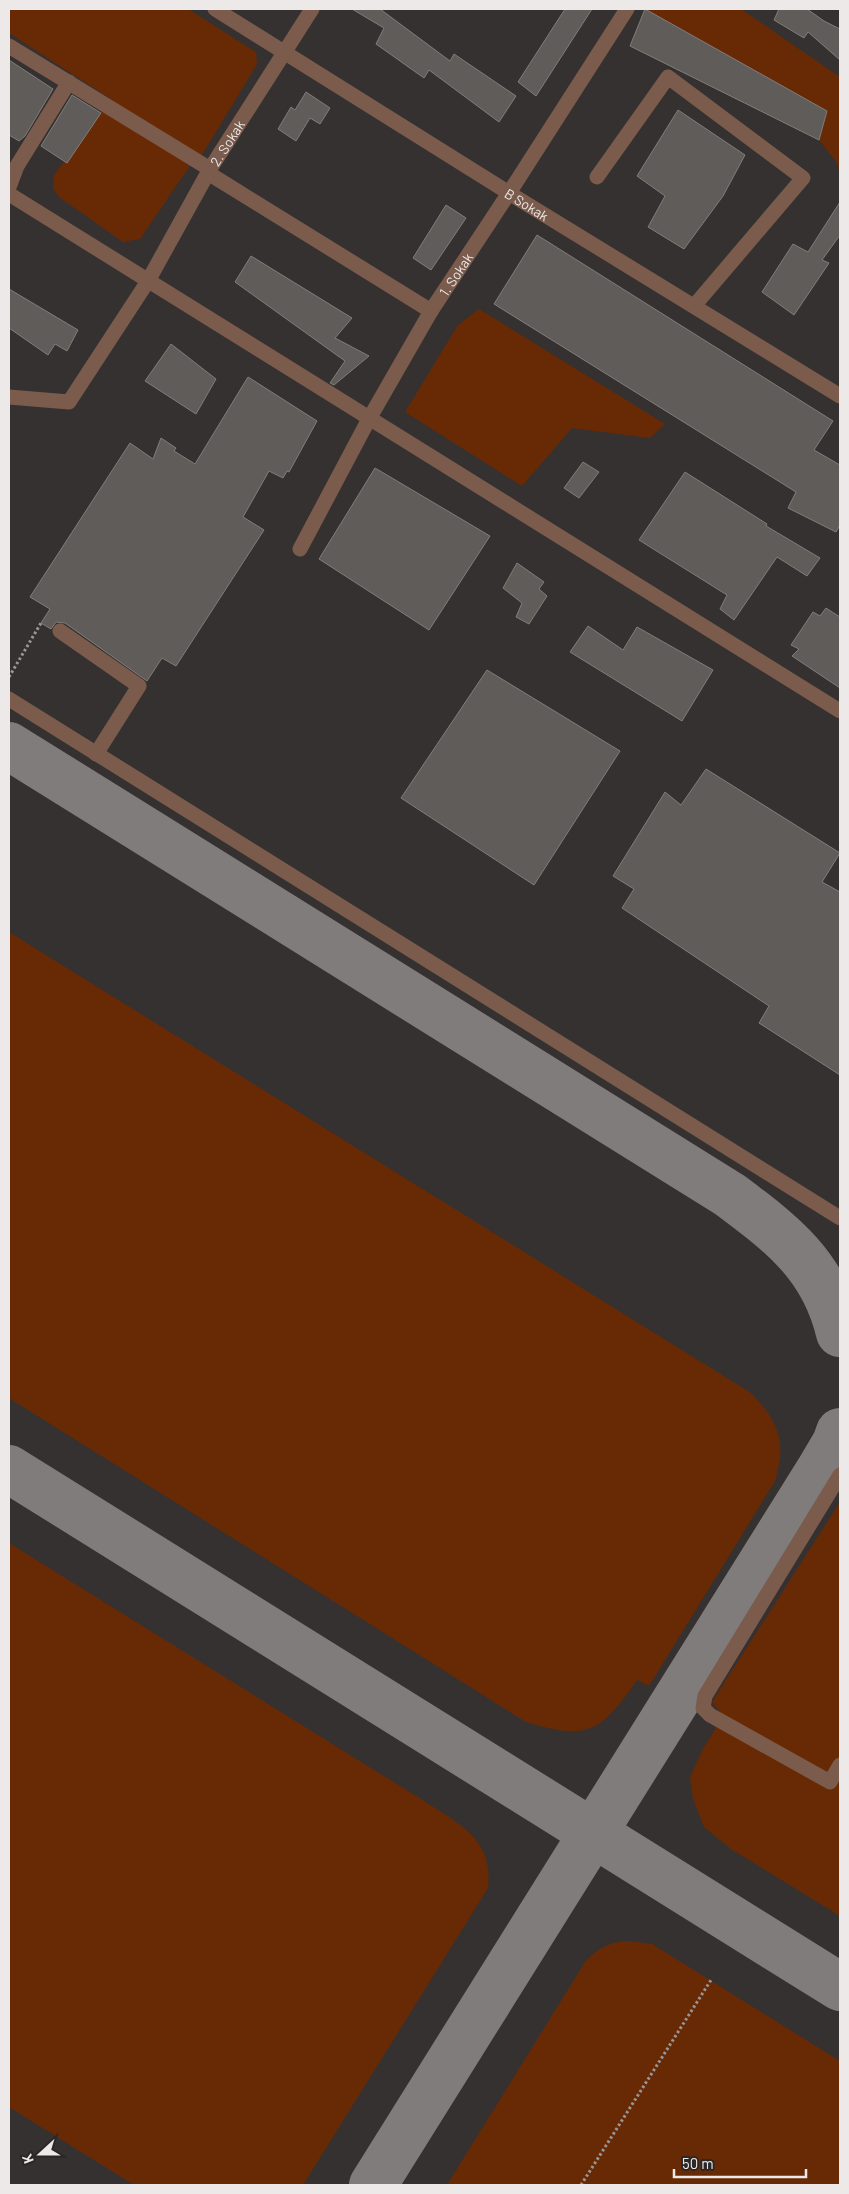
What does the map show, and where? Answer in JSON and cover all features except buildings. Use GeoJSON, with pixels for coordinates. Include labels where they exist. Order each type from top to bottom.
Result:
{"type":"FeatureCollection","features":[{"type":"Feature","properties":{"kind":"lane","name":"B Sokak"},"geometry":{"type":"LineString","coordinates":[[215,9],[509,193],[840,396]]}},
{"type":"Feature","properties":{"kind":"lane","name":"2. Sokak"},"geometry":{"type":"LineString","coordinates":[[9,397],[69,402],[148,281],[209,171],[312,9]]}},
{"type":"Feature","properties":{"kind":"lane","name":"1. Sokak"},"geometry":{"type":"LineString","coordinates":[[300,549],[369,419],[431,311],[509,193],[626,9]]}},
{"type":"Feature","properties":{"kind":"lane"},"geometry":{"type":"LineString","coordinates":[[9,46],[431,311]]}},
{"type":"Feature","properties":{"kind":"lane"},"geometry":{"type":"LineString","coordinates":[[597,177],[668,77],[803,178],[694,306]]}},
{"type":"Feature","properties":{"kind":"lane"},"geometry":{"type":"LineString","coordinates":[[9,187],[13,164],[69,82]]}},
{"type":"Feature","properties":{"kind":"lane"},"geometry":{"type":"LineString","coordinates":[[9,194],[840,711]]}},
{"type":"Feature","properties":{"kind":"lane"},"geometry":{"type":"LineString","coordinates":[[60,631],[139,686],[96,754]]}},
{"type":"Feature","properties":{"kind":"lane"},"geometry":{"type":"LineString","coordinates":[[9,699],[840,1218]]}},
{"type":"Feature","properties":{"kind":"lane"},"geometry":{"type":"LineString","coordinates":[[840,1475],[705,1696],[703,1708],[710,1715],[830,1782],[840,1765]]}},
{"type":"Feature","properties":{"kind":"path"},"geometry":{"type":"LineString","coordinates":[[9,677],[41,623]]}},
{"type":"Feature","properties":{"kind":"path"},"geometry":{"type":"LineString","coordinates":[[581,2185],[711,1980]]}},
{"type":"Feature","properties":{"kind":"shaded area"},"geometry":{"type":"Polygon","coordinates":[[[9,9],[188,9],[256,52],[257,64],[197,163],[112,110],[111,99],[9,33],[9,9]]]}},
{"type":"Feature","properties":{"kind":"shaded area"},"geometry":{"type":"Polygon","coordinates":[[[645,9],[741,9],[840,77],[840,174],[837,163],[819,140],[827,111],[645,9]]]}},
{"type":"Feature","properties":{"kind":"shaded area"},"geometry":{"type":"Polygon","coordinates":[[[102,111],[191,164],[140,239],[123,242],[59,197],[53,188],[54,175],[102,111]]]}},
{"type":"Feature","properties":{"kind":"shaded area"},"geometry":{"type":"Polygon","coordinates":[[[479,309],[665,424],[650,438],[572,428],[522,486],[405,412],[458,325],[479,309]]]}},
{"type":"Feature","properties":{"kind":"shaded area"},"geometry":{"type":"Polygon","coordinates":[[[9,932],[751,1393],[761,1404],[774,1423],[780,1444],[779,1467],[775,1481],[649,1686],[637,1680],[613,1711],[591,1728],[579,1731],[564,1731],[526,1722],[9,1398],[9,932]]]}},
{"type":"Feature","properties":{"kind":"shaded area"},"geometry":{"type":"Polygon","coordinates":[[[840,1502],[840,1916],[731,1849],[704,1827],[693,1799],[690,1777],[703,1749],[723,1716],[712,1702],[840,1502]]]}},
{"type":"Feature","properties":{"kind":"shaded area"},"geometry":{"type":"Polygon","coordinates":[[[9,1543],[454,1820],[474,1837],[481,1847],[486,1858],[488,1888],[303,2185],[134,2185],[9,2107],[9,1543]]]}},
{"type":"Feature","properties":{"kind":"shaded area"},"geometry":{"type":"Polygon","coordinates":[[[627,1941],[652,1944],[840,2061],[840,2185],[447,2185],[585,1962],[604,1947],[627,1941]]]}},
{"type":"Feature","properties":{"kind":"taxiway"},"geometry":{"type":"LineString","coordinates":[[9,746],[730,1195],[767,1223],[799,1253],[823,1288],[833,1309],[840,1333]]}},
{"type":"Feature","properties":{"kind":"taxiway"},"geometry":{"type":"LineString","coordinates":[[373,2185],[820,1470],[836,1443],[840,1432]]}},
{"type":"Feature","properties":{"kind":"taxiway"},"geometry":{"type":"LineString","coordinates":[[9,1469],[840,1987]]}}]}
